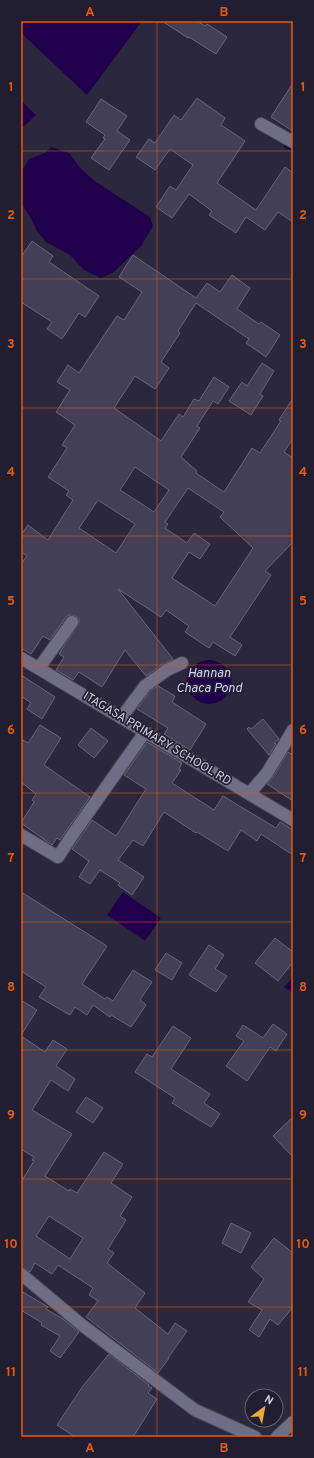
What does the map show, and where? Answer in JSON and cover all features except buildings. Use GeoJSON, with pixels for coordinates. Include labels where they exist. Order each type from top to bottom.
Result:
{"type":"FeatureCollection","features":[{"type":"Feature","properties":{"kind":"street"},"geometry":{"type":"LineString","coordinates":[[261,124],[293,142]]}},
{"type":"Feature","properties":{"kind":"street"},"geometry":{"type":"LineString","coordinates":[[39,668],[72,622]]}},
{"type":"Feature","properties":{"kind":"street","name":"ITAGASA PRIMARY SCHOOL RD"},"geometry":{"type":"LineString","coordinates":[[21,658],[293,820]]}},
{"type":"Feature","properties":{"kind":"street"},"geometry":{"type":"LineString","coordinates":[[121,718],[144,686],[167,670],[182,663]]}},
{"type":"Feature","properties":{"kind":"street"},"geometry":{"type":"LineString","coordinates":[[249,794],[267,773],[293,730]]}},
{"type":"Feature","properties":{"kind":"street"},"geometry":{"type":"LineString","coordinates":[[21,835],[58,857],[145,732]]}},
{"type":"Feature","properties":{"kind":"street"},"geometry":{"type":"LineString","coordinates":[[21,1274],[82,1325],[195,1410],[255,1437]]}},
{"type":"Feature","properties":{"kind":"street"},"geometry":{"type":"LineString","coordinates":[[277,1437],[293,1422]]}},
{"type":"Feature","properties":{"kind":"water"},"geometry":{"type":"Polygon","coordinates":[[[21,21],[142,21],[87,95],[21,33],[21,21]]]}},
{"type":"Feature","properties":{"kind":"water"},"geometry":{"type":"Polygon","coordinates":[[[21,100],[36,115],[21,129],[21,100]]]}},
{"type":"Feature","properties":{"kind":"water"},"geometry":{"type":"Polygon","coordinates":[[[51,147],[69,153],[81,169],[96,182],[150,217],[153,226],[141,246],[114,272],[101,278],[84,270],[70,255],[46,242],[37,231],[29,215],[21,204],[21,172],[29,159],[45,153],[51,147]]]}},
{"type":"Feature","properties":{"kind":"water","name":"Hannan Chaca Pond"},"geometry":{"type":"Polygon","coordinates":[[[205,660],[213,660],[225,666],[231,678],[231,686],[225,698],[213,704],[205,704],[193,698],[187,686],[187,678],[193,666],[205,660]]]}},
{"type":"Feature","properties":{"kind":"water"},"geometry":{"type":"Polygon","coordinates":[[[123,892],[161,918],[145,941],[107,915],[123,892]]]}},
{"type":"Feature","properties":{"kind":"water"},"geometry":{"type":"Polygon","coordinates":[[[293,977],[293,993],[284,987],[293,977]]]}},
{"type":"Feature","properties":{"kind":"waterway"},"geometry":{"type":"LineString","coordinates":[[286,146],[293,149]]}}]}
